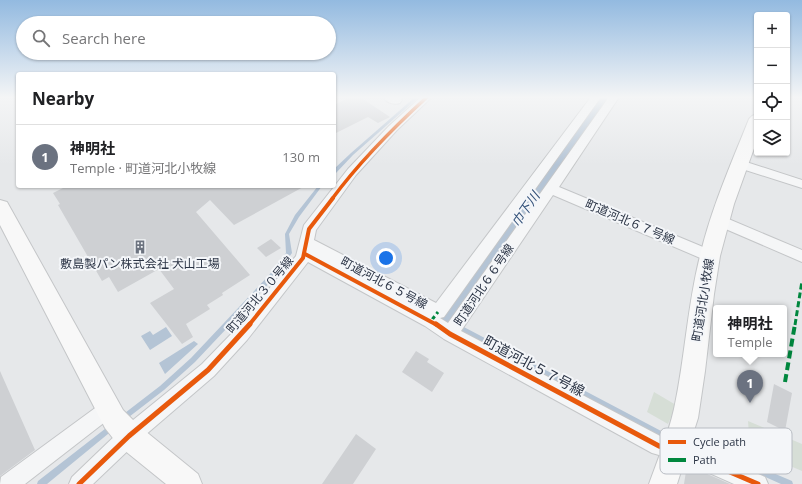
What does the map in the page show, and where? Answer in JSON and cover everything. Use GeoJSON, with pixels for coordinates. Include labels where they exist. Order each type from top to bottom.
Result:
{"type":"FeatureCollection","features":[{"type":"Feature","properties":{"kind":"street","name":"町道河北３０号線"},"geometry":{"type":"LineString","coordinates":[[79,484],[117,421],[171,402],[208,370],[241,335],[306,248],[308,229],[352,172],[402,120]]}},
{"type":"Feature","properties":{"kind":"street","name":"町道河北６５号線"},"geometry":{"type":"LineString","coordinates":[[306,248],[438,312],[579,120]]}},
{"type":"Feature","properties":{"kind":"street","name":"町道河北６６号線"},"geometry":{"type":"LineString","coordinates":[[454,329],[598,120]]}},
{"type":"Feature","properties":{"kind":"street","name":"町道河北小牧線"},"geometry":{"type":"LineString","coordinates":[[681,428],[686,410],[696,357],[698,320],[710,256],[719,220],[757,120]]}},
{"type":"Feature","properties":{"kind":"street"},"geometry":{"type":"LineString","coordinates":[[740,164],[802,184]]}},
{"type":"Feature","properties":{"kind":"street","name":"町道河北６７号線"},"geometry":{"type":"LineString","coordinates":[[550,188],[710,256]]}},
{"type":"Feature","properties":{"kind":"street"},"geometry":{"type":"LineString","coordinates":[[0,207],[117,421],[188,484]]}},
{"type":"Feature","properties":{"kind":"street"},"geometry":{"type":"LineString","coordinates":[[719,220],[802,256]]}},
{"type":"Feature","properties":{"kind":"street","name":"町道河北５７号線"},"geometry":{"type":"LineString","coordinates":[[306,248],[431,321],[454,329],[660,446]]}},
{"type":"Feature","properties":{"kind":"street"},"geometry":{"type":"LineString","coordinates":[[8,484],[117,421]]}},
{"type":"Feature","properties":{"kind":"street","name":"町道河北小牧線"},"geometry":{"type":"LineString","coordinates":[[663,484],[666,474]]}},
{"type":"Feature","properties":{"kind":"street","name":"町道河北５７号線"},"geometry":{"type":"LineString","coordinates":[[735,474],[758,484]]}},
{"type":"Feature","properties":{"kind":"shaded area"},"geometry":{"type":"Polygon","coordinates":[[[654,392],[676,405],[668,424],[647,412],[654,392]]]}},
{"type":"Feature","properties":{"kind":"shaded area"},"geometry":{"type":"Polygon","coordinates":[[[748,421],[764,428],[748,428],[748,421]]]}},
{"type":"Feature","properties":{"kind":"shaded area"},"geometry":{"type":"Polygon","coordinates":[[[792,440],[802,444],[802,471],[792,467],[792,440]]]}},
{"type":"Feature","properties":{"kind":"water"},"geometry":{"type":"Polygon","coordinates":[[[166,327],[172,336],[150,350],[141,336],[150,331],[153,335],[166,327]]]}},
{"type":"Feature","properties":{"kind":"water"},"geometry":{"type":"Polygon","coordinates":[[[194,341],[198,344],[165,374],[159,363],[194,341]]]}},
{"type":"Feature","properties":{"kind":"building"},"geometry":{"type":"Polygon","coordinates":[[[336,120],[363,120],[336,133],[336,120]]]}},
{"type":"Feature","properties":{"kind":"building"},"geometry":{"type":"Polygon","coordinates":[[[372,120],[385,120],[378,123],[372,120]]]}},
{"type":"Feature","properties":{"kind":"building","name":"敷島製パン株式会社 犬山工場"},"geometry":{"type":"Polygon","coordinates":[[[63,188],[301,188],[234,225],[210,200],[196,212],[250,275],[222,293],[223,295],[207,305],[210,309],[186,324],[193,337],[182,344],[150,303],[174,289],[159,269],[118,292],[109,277],[102,281],[58,205],[60,204],[53,193],[63,188]]]}},
{"type":"Feature","properties":{"kind":"building"},"geometry":{"type":"Polygon","coordinates":[[[271,239],[281,248],[266,257],[257,248],[271,239]]]}},
{"type":"Feature","properties":{"kind":"building"},"geometry":{"type":"Polygon","coordinates":[[[416,351],[429,359],[427,362],[444,373],[432,392],[402,372],[416,351]]]}},
{"type":"Feature","properties":{"kind":"building"},"geometry":{"type":"Polygon","coordinates":[[[0,371],[35,450],[0,476],[0,371]]]}},
{"type":"Feature","properties":{"kind":"building"},"geometry":{"type":"Polygon","coordinates":[[[774,384],[792,393],[786,428],[779,428],[767,422],[774,384]]]}},
{"type":"Feature","properties":{"kind":"building"},"geometry":{"type":"Polygon","coordinates":[[[356,434],[376,449],[353,484],[322,484],[356,434]]]}},
{"type":"Feature","properties":{"kind":"building"},"geometry":{"type":"Polygon","coordinates":[[[686,474],[707,474],[730,484],[684,484],[686,474]]]}},
{"type":"Feature","properties":{"kind":"waterway"},"geometry":{"type":"LineString","coordinates":[[336,170],[391,120]]}},
{"type":"Feature","properties":{"kind":"waterway","name":"巾下川"},"geometry":{"type":"LineString","coordinates":[[445,321],[589,120]]}},
{"type":"Feature","properties":{"kind":"waterway"},"geometry":{"type":"LineString","coordinates":[[123,418],[162,388],[193,360],[272,276],[289,253],[287,234],[297,216],[318,188]]}},
{"type":"Feature","properties":{"kind":"waterway","name":"巾下川"},"geometry":{"type":"LineString","coordinates":[[445,321],[452,324]]}},
{"type":"Feature","properties":{"kind":"waterway"},"geometry":{"type":"LineString","coordinates":[[460,328],[660,433]]}},
{"type":"Feature","properties":{"kind":"waterway"},"geometry":{"type":"LineString","coordinates":[[41,484],[112,427]]}},
{"type":"Feature","properties":{"kind":"waterway"},"geometry":{"type":"LineString","coordinates":[[766,474],[789,484]]}},
{"type":"Feature","properties":{"kind":"marked path"},"geometry":{"type":"LineString","coordinates":[[785,382],[802,281]]}},
{"type":"Feature","properties":{"kind":"marked path"},"geometry":{"type":"LineString","coordinates":[[431,321],[438,312]]}},
{"type":"Feature","properties":{"kind":"cycle path"},"geometry":{"type":"LineString","coordinates":[[79,484],[129,436],[208,370],[241,335],[303,258],[309,229],[352,172],[402,120]]}},
{"type":"Feature","properties":{"kind":"cycle path"},"geometry":{"type":"LineString","coordinates":[[305,254],[431,321],[450,334],[660,446]]}},
{"type":"Feature","properties":{"kind":"cycle path"},"geometry":{"type":"LineString","coordinates":[[735,474],[758,484]]}},
{"type":"Feature","properties":{"kind":"place","name":"敷島製パン株式会社 犬山工場"},"geometry":{"type":"Point","coordinates":[140,247]}},
{"type":"Feature","properties":{"kind":"place","name":"神明社"},"geometry":{"type":"Point","coordinates":[750,403]}}]}
